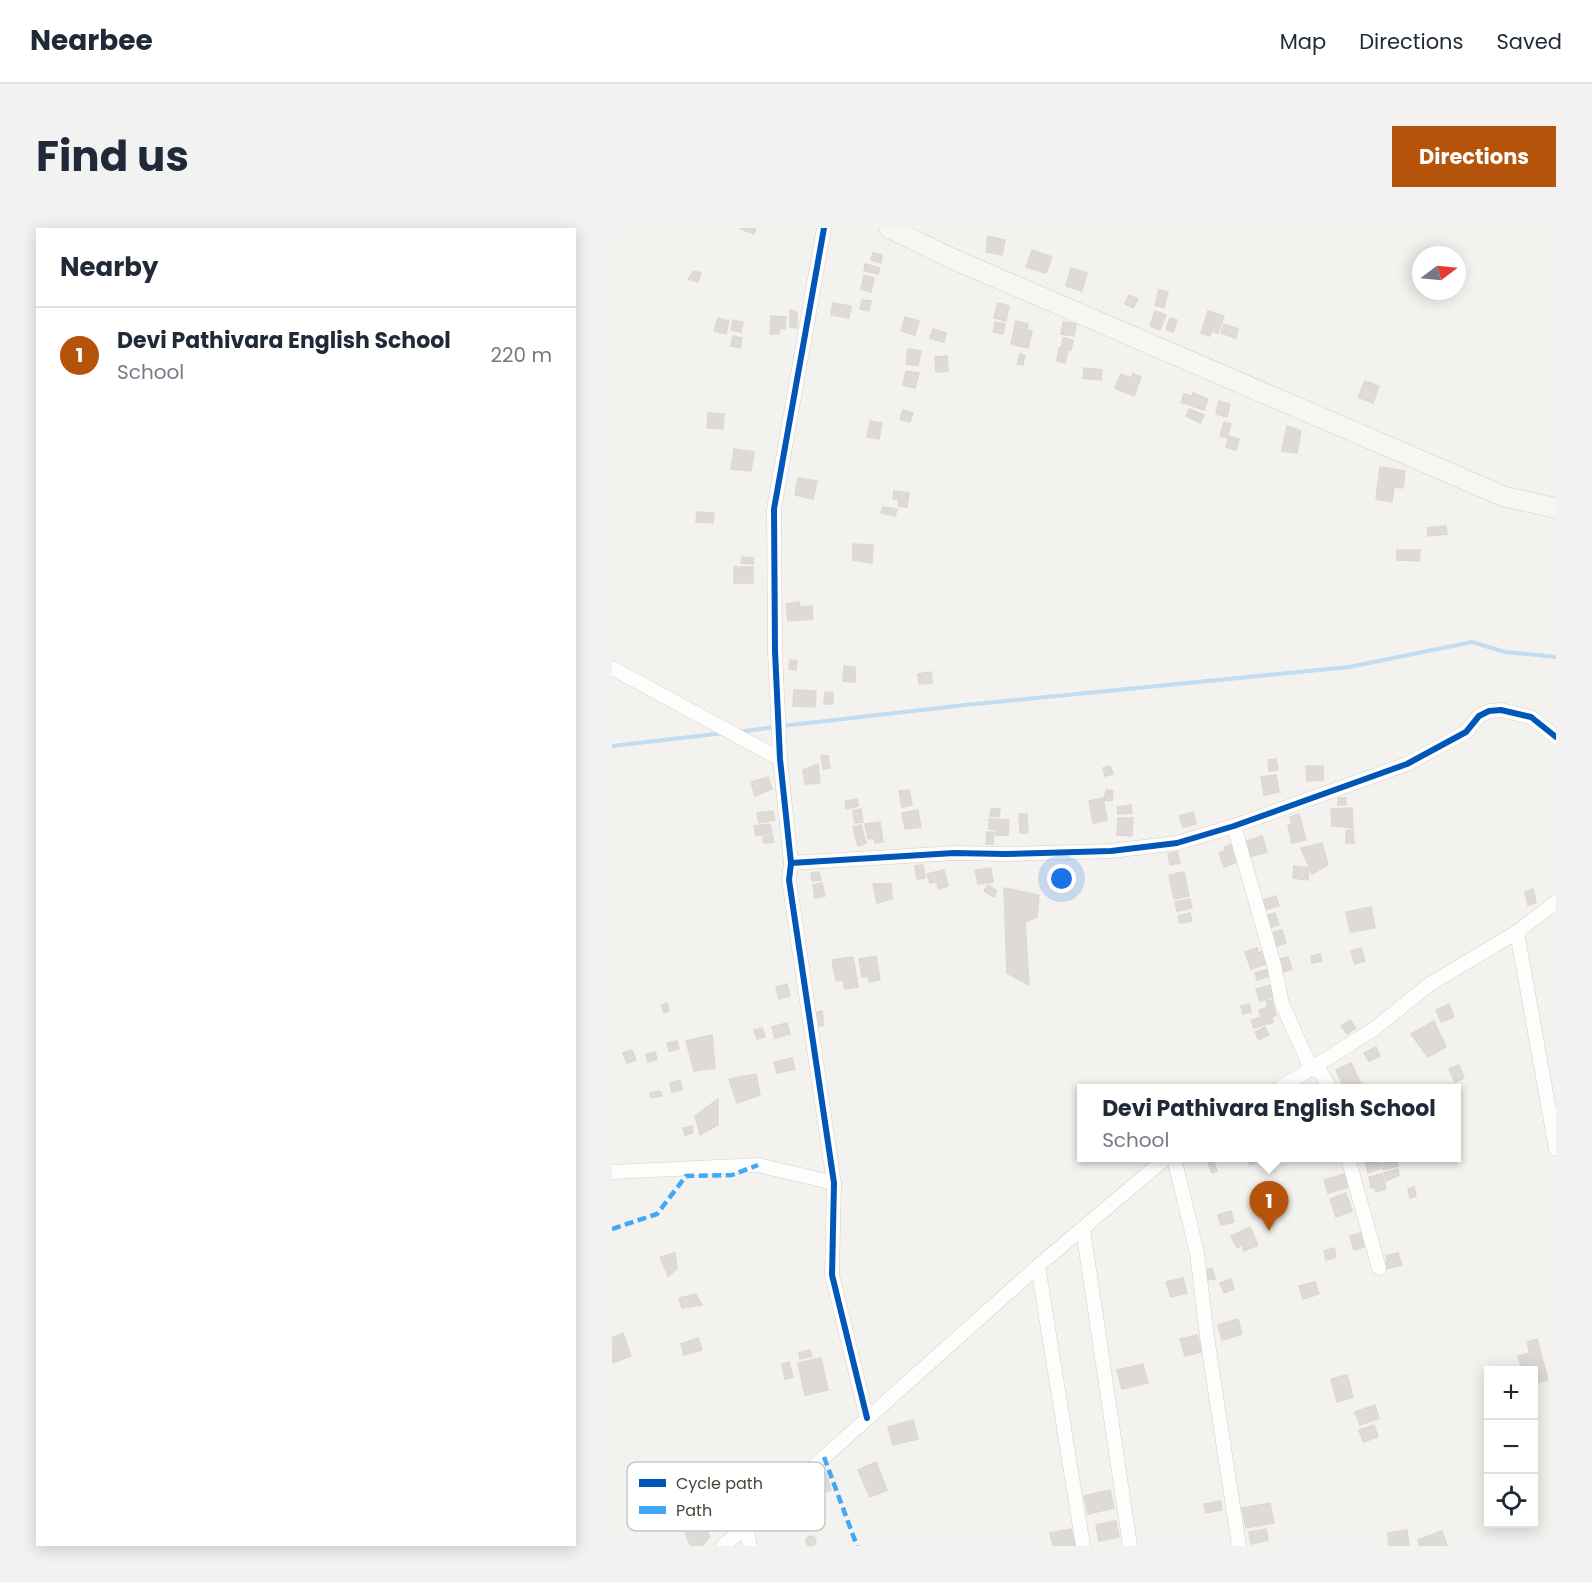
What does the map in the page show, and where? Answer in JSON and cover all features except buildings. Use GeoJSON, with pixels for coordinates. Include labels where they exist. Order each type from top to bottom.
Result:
{"type":"FeatureCollection","features":[{"type":"Feature","properties":{"kind":"street"},"geometry":{"type":"LineString","coordinates":[[824,228],[774,510],[775,651],[780,759],[791,863],[789,880],[834,1183],[832,1275],[867,1418]]}},
{"type":"Feature","properties":{"kind":"street"},"geometry":{"type":"LineString","coordinates":[[889,228],[964,264],[1505,496],[1556,508]]}},
{"type":"Feature","properties":{"kind":"street"},"geometry":{"type":"LineString","coordinates":[[612,668],[780,759]]}},
{"type":"Feature","properties":{"kind":"street"},"geometry":{"type":"LineString","coordinates":[[791,863],[954,852],[1005,854],[1110,851],[1177,843],[1234,826],[1407,764],[1466,732],[1479,716],[1490,711],[1501,710],[1531,717],[1556,737]]}},
{"type":"Feature","properties":{"kind":"street"},"geometry":{"type":"LineString","coordinates":[[1234,826],[1274,965],[1282,1004],[1314,1068],[1326,1084]]}},
{"type":"Feature","properties":{"kind":"street"},"geometry":{"type":"LineString","coordinates":[[1288,1084],[1374,1029],[1430,984],[1517,932],[1556,902]]}},
{"type":"Feature","properties":{"kind":"street"},"geometry":{"type":"LineString","coordinates":[[1517,932],[1556,1149]]}},
{"type":"Feature","properties":{"kind":"street"},"geometry":{"type":"LineString","coordinates":[[818,1462],[1038,1266],[1161,1162]]}},
{"type":"Feature","properties":{"kind":"street"},"geometry":{"type":"LineString","coordinates":[[1175,1162],[1197,1252],[1207,1337],[1239,1546]]}},
{"type":"Feature","properties":{"kind":"street"},"geometry":{"type":"LineString","coordinates":[[1349,1162],[1379,1268]]}},
{"type":"Feature","properties":{"kind":"street"},"geometry":{"type":"LineString","coordinates":[[612,1172],[758,1165],[834,1183]]}},
{"type":"Feature","properties":{"kind":"street"},"geometry":{"type":"LineString","coordinates":[[1083,1229],[1130,1546]]}},
{"type":"Feature","properties":{"kind":"street"},"geometry":{"type":"LineString","coordinates":[[1038,1266],[1083,1546]]}},
{"type":"Feature","properties":{"kind":"street"},"geometry":{"type":"LineString","coordinates":[[723,1546],[741,1531]]}},
{"type":"Feature","properties":{"kind":"street"},"geometry":{"type":"LineString","coordinates":[[747,1531],[750,1546]]}},
{"type":"Feature","properties":{"kind":"waterway"},"geometry":{"type":"LineString","coordinates":[[782,726],[965,705],[1349,667],[1472,642],[1505,652],[1556,657]]}},
{"type":"Feature","properties":{"kind":"waterway"},"geometry":{"type":"LineString","coordinates":[[738,732],[775,727]]}},
{"type":"Feature","properties":{"kind":"waterway"},"geometry":{"type":"LineString","coordinates":[[612,746],[724,733]]}},
{"type":"Feature","properties":{"kind":"marked path"},"geometry":{"type":"LineString","coordinates":[[612,1229],[657,1214],[686,1176],[732,1175],[758,1165]]}},
{"type":"Feature","properties":{"kind":"marked path"},"geometry":{"type":"LineString","coordinates":[[824,1457],[857,1546]]}},
{"type":"Feature","properties":{"kind":"cycle path"},"geometry":{"type":"LineString","coordinates":[[824,228],[774,509],[775,651],[780,759],[791,863],[789,880],[834,1183],[832,1275],[867,1418]]}},
{"type":"Feature","properties":{"kind":"cycle path"},"geometry":{"type":"LineString","coordinates":[[791,863],[954,853],[1111,851],[1177,843],[1234,826],[1407,764],[1466,732],[1479,716],[1489,711],[1501,710],[1531,717],[1556,737]]}},
{"type":"Feature","properties":{"kind":"place","name":"Devi Pathivara English School"},"geometry":{"type":"Point","coordinates":[1269,1231]}}]}
